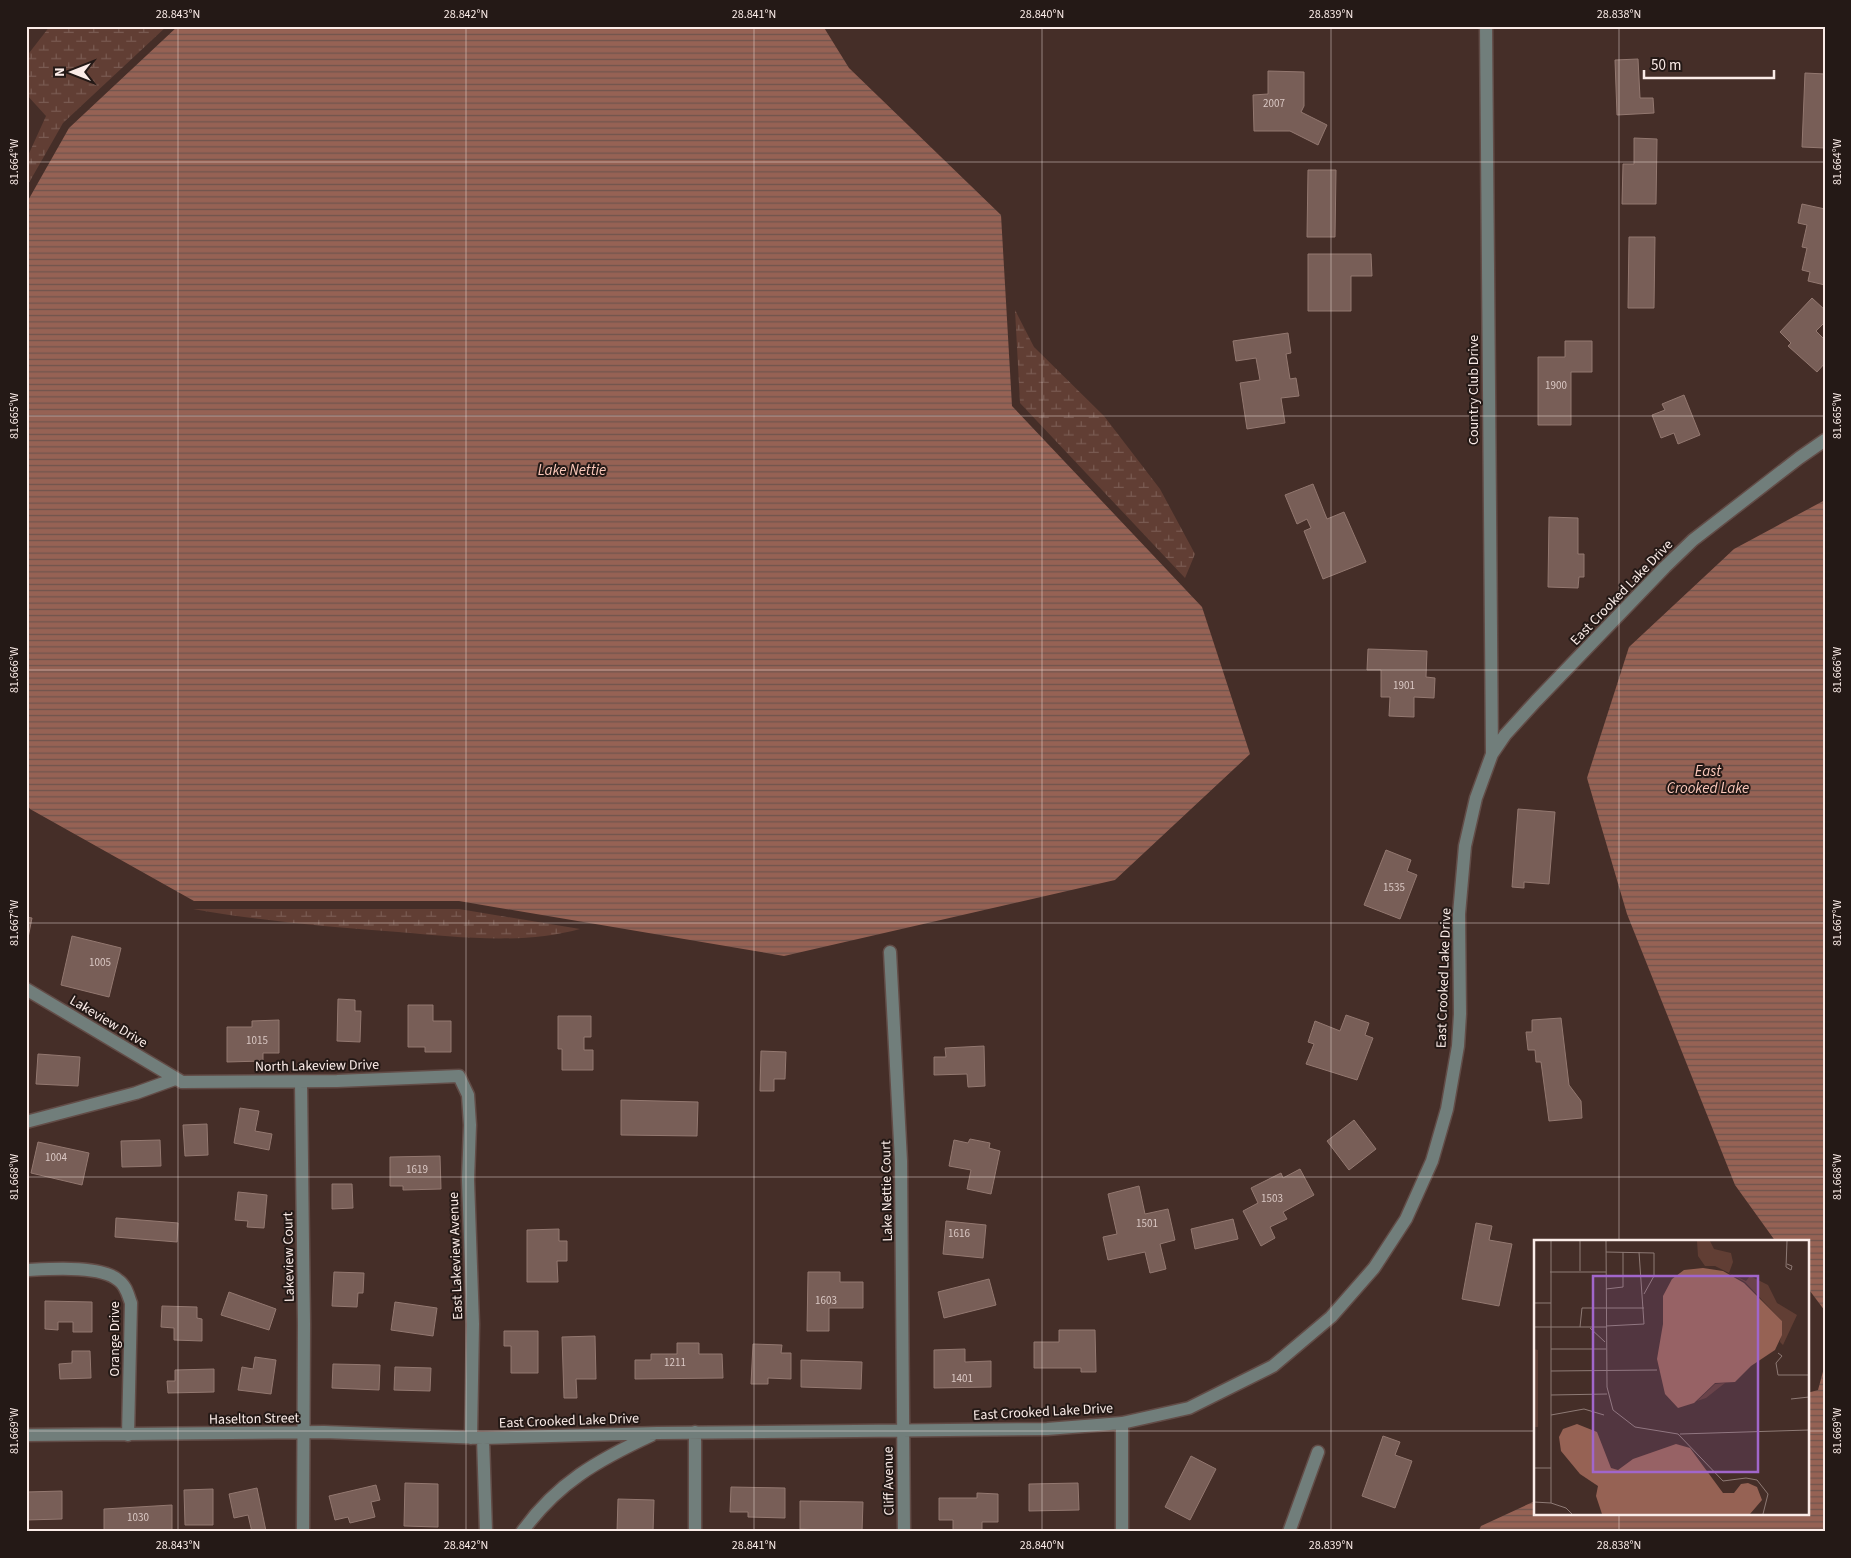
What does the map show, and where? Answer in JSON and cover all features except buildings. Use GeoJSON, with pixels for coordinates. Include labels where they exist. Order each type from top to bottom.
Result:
{"type":"FeatureCollection","features":[{"type":"Feature","properties":{"kind":"street","name":"Country Club Drive"},"geometry":{"type":"LineString","coordinates":[[1486,26],[1488,510],[1492,754]]}},
{"type":"Feature","properties":{"kind":"street","name":"East Crooked Lake Drive"},"geometry":{"type":"LineString","coordinates":[[477,1438],[696,1432],[1047,1429],[1122,1423],[1189,1408],[1273,1366],[1331,1317],[1374,1268],[1406,1219],[1432,1161],[1447,1109],[1460,1022],[1459,914],[1465,846],[1476,798],[1492,754],[1505,735],[1530,707],[1693,540],[1825,440]]}},
{"type":"Feature","properties":{"kind":"street","name":"Lake Nettie Court"},"geometry":{"type":"LineString","coordinates":[[890,952],[901,1161],[902,1430]]}},
{"type":"Feature","properties":{"kind":"street","name":"Lakeview Drive"},"geometry":{"type":"LineString","coordinates":[[26,989],[121,1044],[175,1079]]}},
{"type":"Feature","properties":{"kind":"street","name":"North Lakeview Drive"},"geometry":{"type":"LineString","coordinates":[[175,1079],[182,1082],[301,1082],[459,1076]]}},
{"type":"Feature","properties":{"kind":"street","name":"East Lakeview Avenue"},"geometry":{"type":"LineString","coordinates":[[459,1076],[468,1095],[470,1125],[468,1180],[477,1438],[486,1532]]}},
{"type":"Feature","properties":{"kind":"street"},"geometry":{"type":"LineString","coordinates":[[26,1122],[136,1093],[175,1079]]}},
{"type":"Feature","properties":{"kind":"street","name":"Lakeview Court"},"geometry":{"type":"LineString","coordinates":[[301,1082],[304,1324],[303,1532]]}},
{"type":"Feature","properties":{"kind":"street","name":"Orange Drive"},"geometry":{"type":"LineString","coordinates":[[26,1270],[68,1268],[108,1274],[118,1280],[127,1291],[131,1303],[128,1435]]}},
{"type":"Feature","properties":{"kind":"street"},"geometry":{"type":"LineString","coordinates":[[1122,1423],[1122,1532]]}},
{"type":"Feature","properties":{"kind":"street","name":"Cliff Avenue"},"geometry":{"type":"LineString","coordinates":[[902,1430],[904,1532]]}},
{"type":"Feature","properties":{"kind":"street"},"geometry":{"type":"LineString","coordinates":[[695,1532],[696,1432]]}},
{"type":"Feature","properties":{"kind":"street","name":"Haselton Street"},"geometry":{"type":"LineString","coordinates":[[26,1435],[302,1433],[477,1438]]}},
{"type":"Feature","properties":{"kind":"street","name":"East Crooked Lake Drive"},"geometry":{"type":"LineString","coordinates":[[522,1532],[541,1506],[560,1487],[585,1469],[657,1433]]}},
{"type":"Feature","properties":{"kind":"street"},"geometry":{"type":"LineString","coordinates":[[1289,1532],[1318,1452]]}},
{"type":"Feature","properties":{"kind":"green space"},"geometry":{"type":"Polygon","coordinates":[[[50,26],[167,26],[63,123],[26,188],[26,160],[46,116],[26,94],[26,57],[50,26]]]}},
{"type":"Feature","properties":{"kind":"green space"},"geometry":{"type":"Polygon","coordinates":[[[1015,310],[1034,347],[1104,416],[1160,489],[1195,554],[1185,578],[1020,403],[1015,310]]]}},
{"type":"Feature","properties":{"kind":"green space"},"geometry":{"type":"Polygon","coordinates":[[[193,909],[459,909],[580,929],[535,937],[466,937],[296,923],[193,909]]]}},
{"type":"Feature","properties":{"kind":"water","name":"Lake Nettie"},"geometry":{"type":"Polygon","coordinates":[[[178,26],[823,26],[849,68],[1001,215],[1012,406],[1202,607],[1250,754],[1115,880],[784,956],[459,901],[194,901],[30,809],[26,803],[26,204],[69,128],[178,26]]]}},
{"type":"Feature","properties":{"kind":"water","name":"East Crooked Lake"},"geometry":{"type":"Polygon","coordinates":[[[1825,500],[1825,1311],[1808,1288],[1808,1240],[1775,1240],[1735,1185],[1627,914],[1587,778],[1629,647],[1734,549],[1825,500]]]}},
{"type":"Feature","properties":{"kind":"water"},"geometry":{"type":"Polygon","coordinates":[[[1825,1364],[1825,1532],[1478,1532],[1481,1526],[1534,1501],[1534,1516],[1808,1516],[1808,1393],[1818,1390],[1825,1364]]]}}]}
